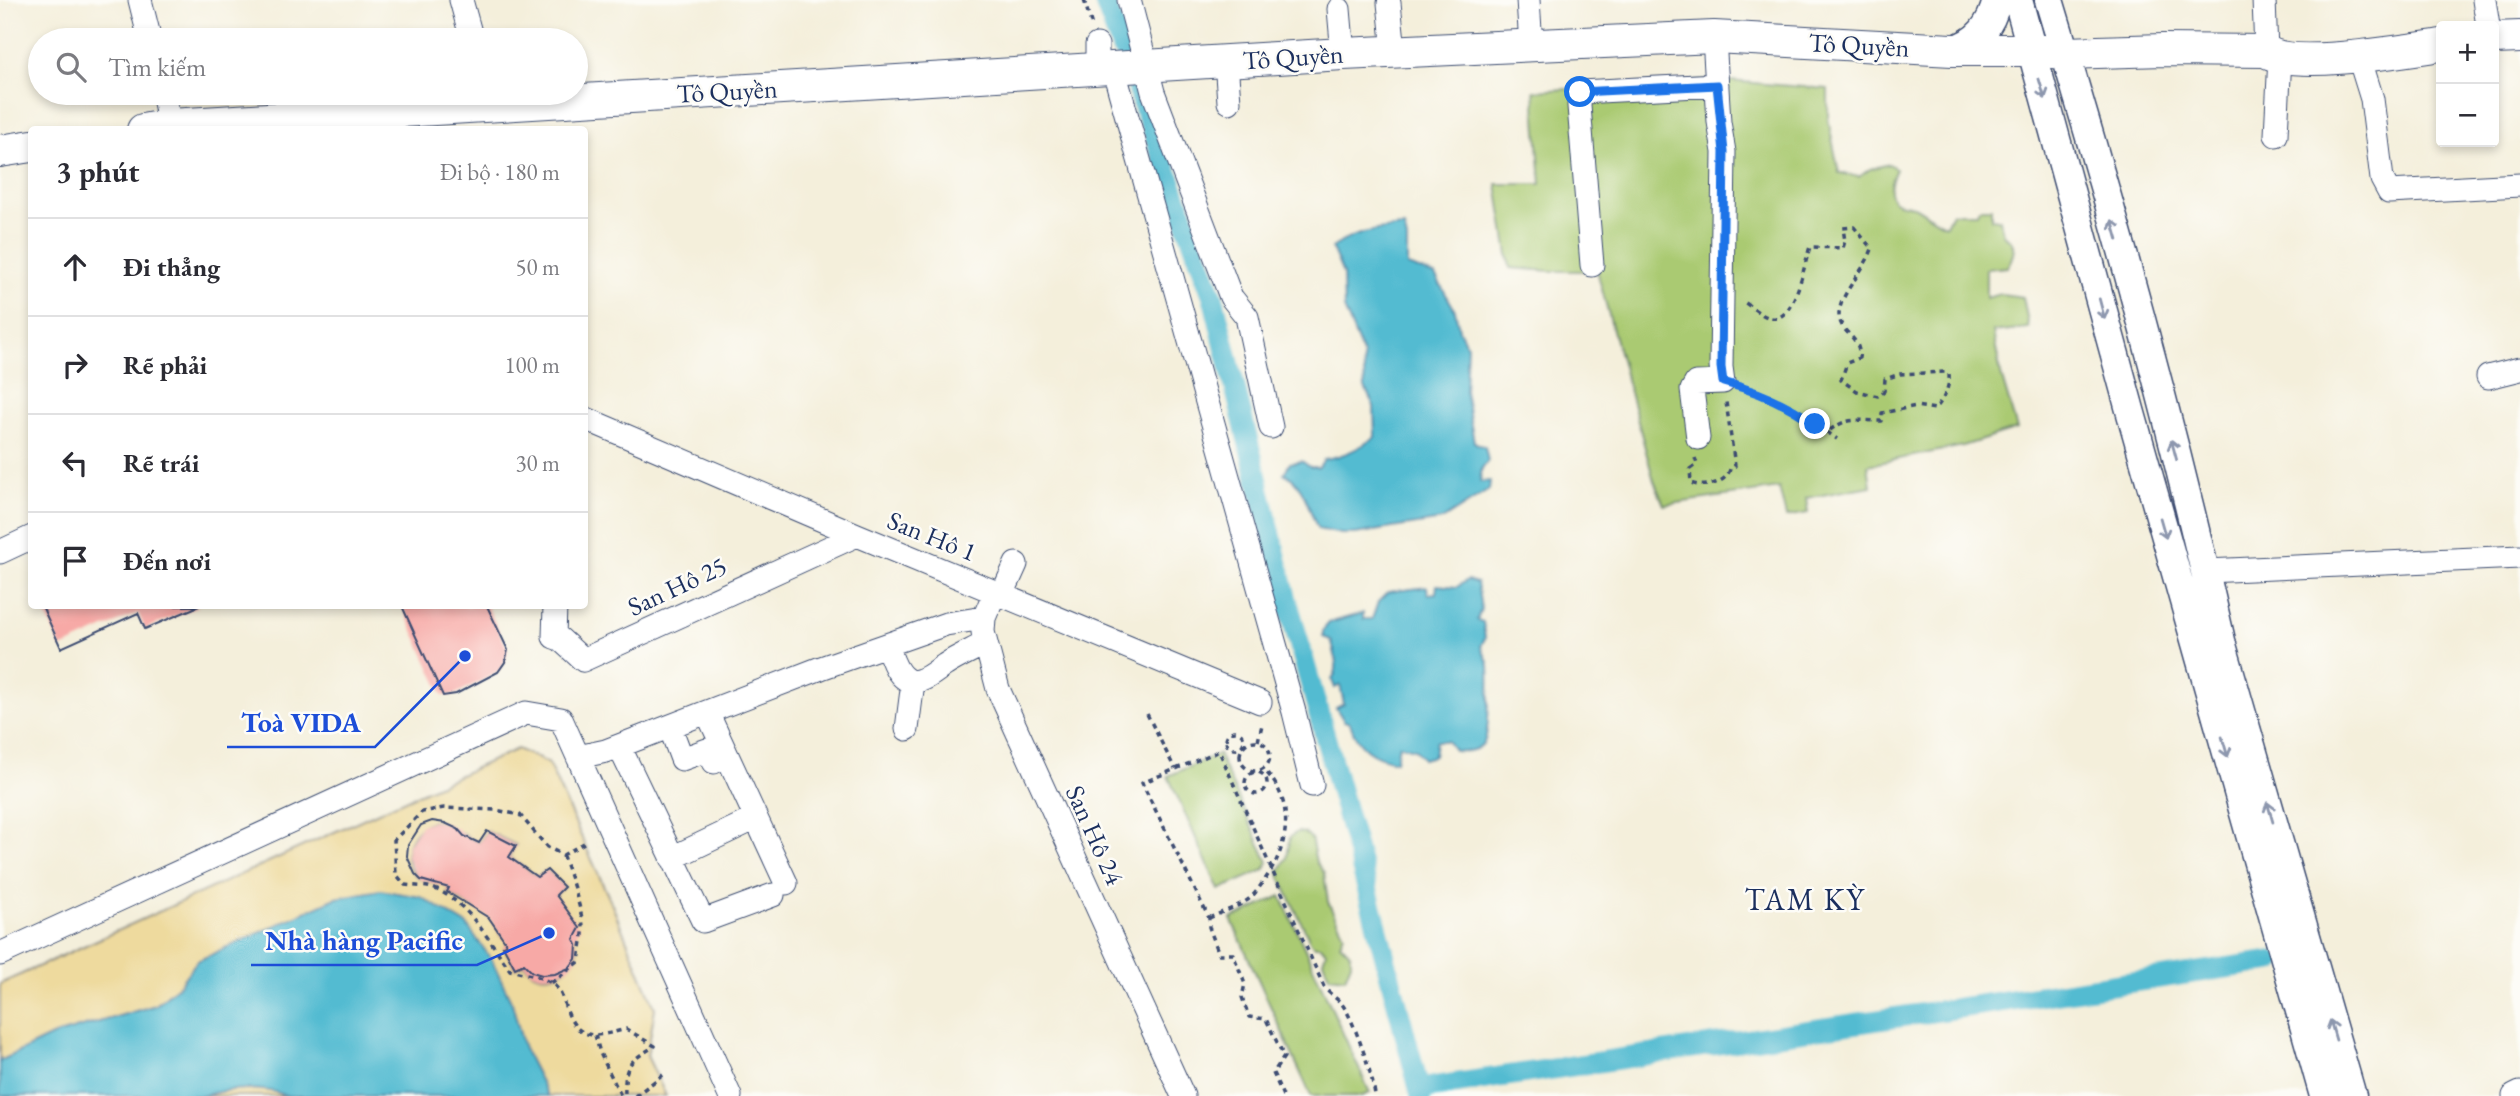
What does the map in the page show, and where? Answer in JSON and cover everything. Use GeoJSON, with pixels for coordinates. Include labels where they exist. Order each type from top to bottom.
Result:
{"type":"FeatureCollection","features":[{"type":"Feature","properties":{"kind":"main road","name":"Tô Quyền"},"geometry":{"type":"LineString","coordinates":[[588,92],[1102,60],[1147,66],[1394,51],[1714,37],[1952,50],[2065,53],[2163,50],[2359,57],[2436,46]]}},
{"type":"Feature","properties":{"kind":"main road"},"geometry":{"type":"LineString","coordinates":[[2499,38],[2520,37]]}},
{"type":"Feature","properties":{"kind":"main road","name":"Tô Quyền"},"geometry":{"type":"LineString","coordinates":[[183,126],[416,105]]}},
{"type":"Feature","properties":{"kind":"main road"},"geometry":{"type":"LineString","coordinates":[[0,151],[28,147]]}},
{"type":"Feature","properties":{"kind":"street"},"geometry":{"type":"LineString","coordinates":[[141,0],[147,28]]}},
{"type":"Feature","properties":{"kind":"street"},"geometry":{"type":"LineString","coordinates":[[461,0],[468,28]]}},
{"type":"Feature","properties":{"kind":"street"},"geometry":{"type":"LineString","coordinates":[[1129,0],[1153,92],[1231,297],[1247,317],[1271,427]]}},
{"type":"Feature","properties":{"kind":"street"},"geometry":{"type":"LineString","coordinates":[[1528,0],[1531,45]]}},
{"type":"Feature","properties":{"kind":"street"},"geometry":{"type":"LineString","coordinates":[[1952,50],[1980,36],[1995,12],[1997,0]]}},
{"type":"Feature","properties":{"kind":"street"},"geometry":{"type":"LineString","coordinates":[[2018,0],[2176,574],[2324,1096]]}},
{"type":"Feature","properties":{"kind":"street"},"geometry":{"type":"LineString","coordinates":[[2049,0],[2117,234],[2206,571],[2222,645],[2352,1096]]}},
{"type":"Feature","properties":{"kind":"street"},"geometry":{"type":"LineString","coordinates":[[2264,0],[2273,54],[2276,135]]}},
{"type":"Feature","properties":{"kind":"street"},"geometry":{"type":"LineString","coordinates":[[2484,0],[2487,21]]}},
{"type":"Feature","properties":{"kind":"street"},"geometry":{"type":"LineString","coordinates":[[1389,3],[1394,51]]}},
{"type":"Feature","properties":{"kind":"street"},"geometry":{"type":"LineString","coordinates":[[1339,9],[1343,54]]}},
{"type":"Feature","properties":{"kind":"street"},"geometry":{"type":"LineString","coordinates":[[1698,438],[1692,390],[1696,383],[1723,382],[1724,152],[1714,37]]}},
{"type":"Feature","properties":{"kind":"street"},"geometry":{"type":"LineString","coordinates":[[2359,57],[2372,99],[2382,179],[2389,192],[2520,185]]}},
{"type":"Feature","properties":{"kind":"street"},"geometry":{"type":"LineString","coordinates":[[1102,60],[1294,712],[1312,785]]}},
{"type":"Feature","properties":{"kind":"street"},"geometry":{"type":"LineString","coordinates":[[1226,61],[1230,102]]}},
{"type":"Feature","properties":{"kind":"street"},"geometry":{"type":"LineString","coordinates":[[1592,265],[1580,92],[1717,85]]}},
{"type":"Feature","properties":{"kind":"street"},"geometry":{"type":"LineString","coordinates":[[161,126],[162,105]]}},
{"type":"Feature","properties":{"kind":"street"},"geometry":{"type":"LineString","coordinates":[[2488,377],[2520,369]]}},
{"type":"Feature","properties":{"kind":"street","name":"San Hô 1"},"geometry":{"type":"LineString","coordinates":[[588,420],[857,535],[1260,702]]}},
{"type":"Feature","properties":{"kind":"street","name":"San Hô 25"},"geometry":{"type":"LineString","coordinates":[[555,609],[554,638],[560,639],[583,660],[857,535]]}},
{"type":"Feature","properties":{"kind":"street"},"geometry":{"type":"LineString","coordinates":[[0,552],[28,539]]}},
{"type":"Feature","properties":{"kind":"street"},"geometry":{"type":"LineString","coordinates":[[2176,574],[2520,557]]}},
{"type":"Feature","properties":{"kind":"street","name":"San Hô 24"},"geometry":{"type":"LineString","coordinates":[[1016,564],[984,618],[984,644],[998,689],[1183,1096]]}},
{"type":"Feature","properties":{"kind":"street"},"geometry":{"type":"LineString","coordinates":[[578,757],[619,746],[946,624],[984,618]]}},
{"type":"Feature","properties":{"kind":"street"},"geometry":{"type":"LineString","coordinates":[[887,645],[894,666],[903,677],[913,682],[923,680],[984,644]]}},
{"type":"Feature","properties":{"kind":"street"},"geometry":{"type":"LineString","coordinates":[[907,729],[913,682]]}},
{"type":"Feature","properties":{"kind":"street"},"geometry":{"type":"LineString","coordinates":[[619,746],[703,921],[779,889],[756,818],[708,712]]}},
{"type":"Feature","properties":{"kind":"street"},"geometry":{"type":"LineString","coordinates":[[0,954],[526,713],[561,719],[730,1096]]}},
{"type":"Feature","properties":{"kind":"street"},"geometry":{"type":"LineString","coordinates":[[670,727],[682,759],[708,750],[713,762]]}},
{"type":"Feature","properties":{"kind":"street"},"geometry":{"type":"LineString","coordinates":[[672,858],[756,818]]}},
{"type":"Feature","properties":{"kind":"street"},"geometry":{"type":"LineString","coordinates":[[2514,1096],[2520,1093]]}},
{"type":"Feature","properties":{"kind":"path"},"geometry":{"type":"LineString","coordinates":[[1084,0],[1102,60]]}},
{"type":"Feature","properties":{"kind":"path"},"geometry":{"type":"LineString","coordinates":[[1723,289],[1764,316],[1772,319],[1780,317],[1787,312],[1796,290],[1801,285],[1810,247],[1843,248],[1843,228],[1854,227],[1872,249],[1842,303],[1839,317],[1845,331],[1855,339],[1860,349],[1859,358],[1847,363],[1841,380],[1857,391],[1878,396],[1884,391],[1885,379],[1900,374],[1945,372],[1949,374],[1950,381],[1941,403],[1935,409],[1916,406],[1888,411],[1882,413],[1882,421],[1848,420],[1827,432]]}},
{"type":"Feature","properties":{"kind":"path"},"geometry":{"type":"LineString","coordinates":[[1698,438],[1700,445],[1692,450],[1696,464],[1690,469],[1691,483],[1706,486],[1724,481],[1730,474],[1730,469],[1735,466],[1723,382],[1770,397],[1798,412],[1837,439]]}},
{"type":"Feature","properties":{"kind":"path"},"geometry":{"type":"LineString","coordinates":[[1147,714],[1175,769]]}},
{"type":"Feature","properties":{"kind":"path"},"geometry":{"type":"LineString","coordinates":[[1258,741],[1262,725]]}},
{"type":"Feature","properties":{"kind":"path"},"geometry":{"type":"LineString","coordinates":[[1258,741],[1253,741],[1241,747],[1233,749],[1226,739],[1229,734],[1238,732],[1242,735],[1244,740],[1241,747],[1239,754],[1241,764],[1249,771],[1255,772],[1261,774],[1266,782],[1265,789],[1256,793],[1249,791],[1245,785],[1248,775],[1255,772],[1263,769],[1270,761],[1267,746],[1258,741]]}},
{"type":"Feature","properties":{"kind":"path"},"geometry":{"type":"LineString","coordinates":[[1283,1096],[1273,1073],[1283,1057],[1266,1019],[1249,1017],[1242,997],[1245,984],[1233,954],[1219,954],[1209,927],[1209,918],[1142,783],[1219,751],[1324,987],[1344,1006],[1368,1063],[1375,1096]]}},
{"type":"Feature","properties":{"kind":"path"},"geometry":{"type":"LineString","coordinates":[[1209,918],[1249,899],[1273,870],[1283,848],[1284,800],[1278,787],[1263,769]]}},
{"type":"Feature","properties":{"kind":"path"},"geometry":{"type":"LineString","coordinates":[[551,984],[579,962],[583,934],[577,895],[563,855],[547,846],[520,815],[496,810],[444,807],[422,812],[394,840],[396,874],[405,885],[430,887],[451,899],[484,932],[510,970],[546,980],[551,984],[563,998],[565,1009],[577,1029],[588,1035],[626,1029],[655,1046],[632,1059],[624,1075],[623,1096]]}},
{"type":"Feature","properties":{"kind":"path"},"geometry":{"type":"LineString","coordinates":[[563,855],[584,843]]}},
{"type":"Feature","properties":{"kind":"path"},"geometry":{"type":"LineString","coordinates":[[595,1035],[600,1053],[623,1096]]}},
{"type":"Feature","properties":{"kind":"path"},"geometry":{"type":"LineString","coordinates":[[635,1096],[667,1072]]}},
{"type":"Feature","properties":{"kind":"green space"},"geometry":{"type":"Polygon","coordinates":[[[1717,80],[1828,89],[1828,119],[1839,173],[1859,177],[1870,169],[1889,164],[1896,169],[1890,186],[1892,198],[1916,207],[1946,225],[1952,213],[1977,213],[1979,208],[1991,208],[1991,219],[2000,219],[2003,235],[2014,249],[2007,267],[1986,269],[1986,298],[2001,294],[2023,297],[2029,328],[1993,332],[2001,375],[2017,429],[1963,446],[1868,465],[1871,486],[1806,498],[1808,513],[1786,517],[1779,488],[1664,505],[1654,481],[1597,271],[1510,268],[1497,184],[1541,184],[1534,91],[1717,80]]]}},
{"type":"Feature","properties":{"kind":"green space"},"geometry":{"type":"Polygon","coordinates":[[[1218,754],[1268,862],[1264,870],[1219,890],[1168,776],[1218,754]]]}},
{"type":"Feature","properties":{"kind":"green space"},"geometry":{"type":"Polygon","coordinates":[[[1297,832],[1305,833],[1311,838],[1316,862],[1324,873],[1328,902],[1344,934],[1340,943],[1351,954],[1351,963],[1345,978],[1329,976],[1323,961],[1326,952],[1321,946],[1311,943],[1280,877],[1279,871],[1287,858],[1290,837],[1297,832]]]}},
{"type":"Feature","properties":{"kind":"green space"},"geometry":{"type":"Polygon","coordinates":[[[1281,896],[1370,1093],[1362,1096],[1311,1096],[1231,919],[1281,896]]]}},
{"type":"Feature","properties":{"kind":"sand"},"geometry":{"type":"Polygon","coordinates":[[[517,749],[548,763],[610,900],[655,1008],[647,1056],[666,1096],[548,1096],[524,1049],[512,1003],[336,898],[197,961],[178,986],[156,1005],[52,1036],[0,1061],[0,984],[517,749]],[[432,821],[424,825],[412,838],[407,854],[412,871],[426,882],[451,886],[447,893],[475,909],[481,902],[502,937],[514,940],[504,947],[515,968],[524,964],[532,972],[546,976],[554,975],[568,967],[576,955],[576,943],[550,900],[564,887],[547,870],[537,877],[509,857],[516,845],[487,831],[479,843],[432,821]]]}},
{"type":"Feature","properties":{"kind":"sand"},"geometry":{"type":"Polygon","coordinates":[[[233,1089],[273,1090],[288,1096],[202,1096],[233,1089]]]}},
{"type":"Feature","properties":{"kind":"water"},"geometry":{"type":"Polygon","coordinates":[[[1404,227],[1407,266],[1435,275],[1455,310],[1459,330],[1467,346],[1465,391],[1474,442],[1485,447],[1488,461],[1482,468],[1480,482],[1490,481],[1489,490],[1442,520],[1355,534],[1318,529],[1301,490],[1284,473],[1290,463],[1302,461],[1310,467],[1319,467],[1324,459],[1351,451],[1375,437],[1374,406],[1365,388],[1363,355],[1344,308],[1343,274],[1332,248],[1375,230],[1404,227]]]}},
{"type":"Feature","properties":{"kind":"water"},"geometry":{"type":"Polygon","coordinates":[[[1467,580],[1477,583],[1481,609],[1477,620],[1483,622],[1485,638],[1481,646],[1489,666],[1488,718],[1484,742],[1475,750],[1455,751],[1447,741],[1436,741],[1434,756],[1423,759],[1415,749],[1399,745],[1396,761],[1373,754],[1362,745],[1350,723],[1344,721],[1336,708],[1344,704],[1340,685],[1335,688],[1332,680],[1336,665],[1333,645],[1331,640],[1323,637],[1323,630],[1329,623],[1363,613],[1363,619],[1372,619],[1378,602],[1388,592],[1427,587],[1428,594],[1436,593],[1437,585],[1457,587],[1467,580]]]}},
{"type":"Feature","properties":{"kind":"water"},"geometry":{"type":"Polygon","coordinates":[[[380,890],[421,897],[466,924],[492,960],[512,1003],[524,1049],[548,1096],[288,1096],[245,1089],[202,1096],[0,1096],[0,1061],[52,1036],[156,1005],[178,986],[197,961],[336,898],[380,890]]]}},
{"type":"Feature","properties":{"kind":"building"},"geometry":{"type":"Polygon","coordinates":[[[43,609],[192,609],[145,629],[138,613],[61,648],[43,609]]]}},
{"type":"Feature","properties":{"kind":"building"},"geometry":{"type":"Polygon","coordinates":[[[403,609],[488,609],[508,650],[505,662],[498,672],[456,694],[443,696],[403,609]]]}},
{"type":"Feature","properties":{"kind":"building"},"geometry":{"type":"Polygon","coordinates":[[[432,821],[458,829],[464,836],[479,843],[487,831],[516,846],[509,857],[537,877],[547,870],[564,887],[556,895],[580,928],[574,939],[577,945],[576,959],[569,968],[555,974],[542,975],[532,972],[524,964],[515,968],[503,946],[507,944],[489,918],[447,892],[449,888],[421,880],[415,874],[407,856],[408,845],[421,825],[432,821]]]}},
{"type":"Feature","properties":{"kind":"waterway"},"geometry":{"type":"LineString","coordinates":[[1104,0],[1122,49]]}},
{"type":"Feature","properties":{"kind":"waterway"},"geometry":{"type":"LineString","coordinates":[[1138,91],[1213,297],[1284,589],[1361,865],[1421,1096]]}},
{"type":"Feature","properties":{"kind":"waterway"},"geometry":{"type":"LineString","coordinates":[[1419,1089],[2272,961]]}},
{"type":"Feature","properties":{"kind":"place","name":"Toà VIDA"},"geometry":{"type":"Point","coordinates":[465,656]}},
{"type":"Feature","properties":{"kind":"place","name":"Nhà hàng Pacific"},"geometry":{"type":"Point","coordinates":[549,933]}},
{"type":"Feature","properties":{"kind":"district","name":"TAM KỲ"},"geometry":{"type":"Point","coordinates":[1805,900]}},
{"type":"Feature","properties":{"kind":"route"},"geometry":{"type":"LineString","coordinates":[[1580,92],[1717,85],[1724,152],[1723,382],[1770,397],[1815,424]]}}]}
